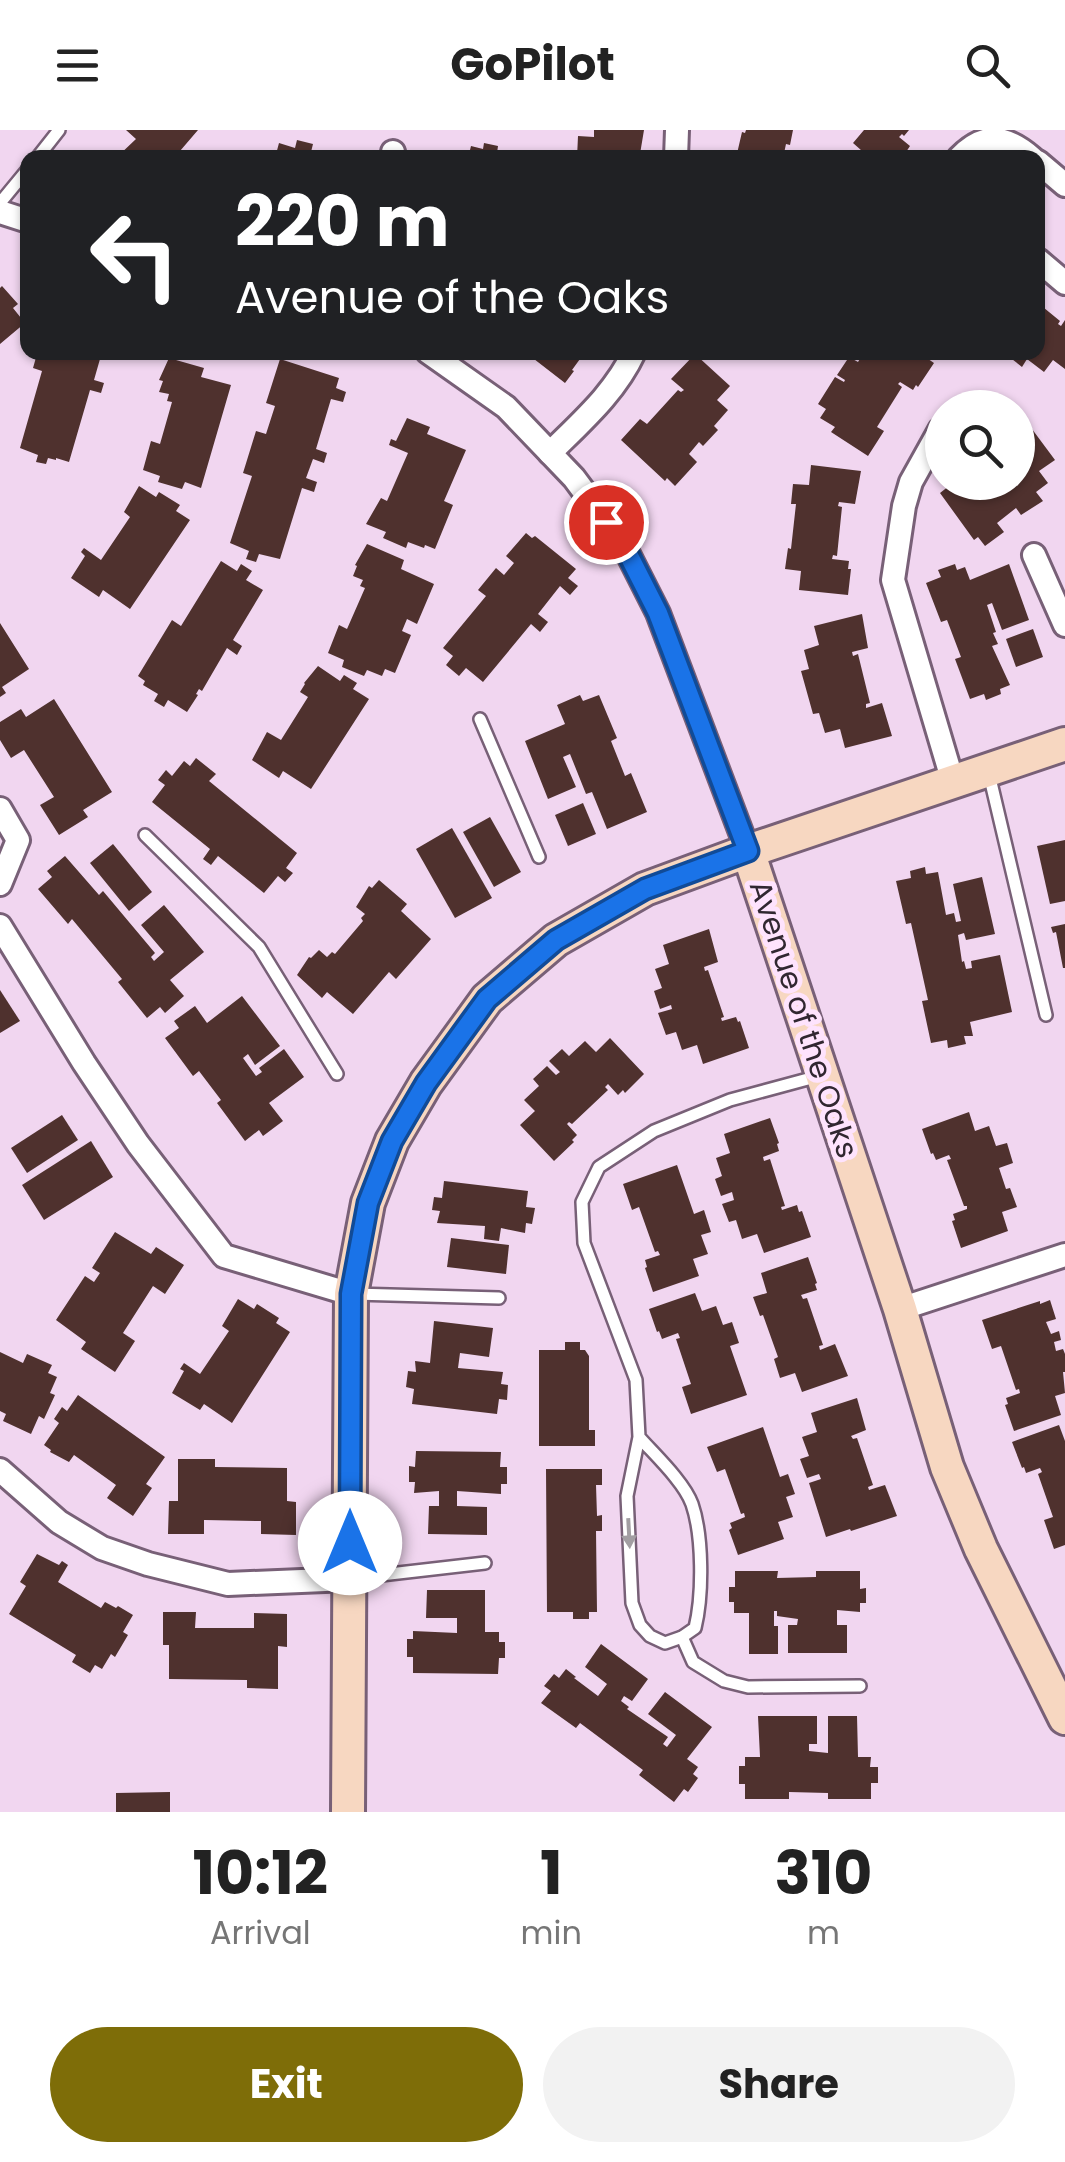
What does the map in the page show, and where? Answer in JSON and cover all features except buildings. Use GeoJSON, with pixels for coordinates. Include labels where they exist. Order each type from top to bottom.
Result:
{"type":"FeatureCollection","features":[{"type":"Feature","properties":{"kind":"street"},"geometry":{"type":"LineString","coordinates":[[966,150],[986,140],[1002,140],[1023,150]]}},
{"type":"Feature","properties":{"kind":"street"},"geometry":{"type":"LineString","coordinates":[[1045,168],[1065,185]]}},
{"type":"Feature","properties":{"kind":"street"},"geometry":{"type":"LineString","coordinates":[[1045,266],[1065,283]]}},
{"type":"Feature","properties":{"kind":"street","name":"Avenue of the Oaks"},"geometry":{"type":"LineString","coordinates":[[439,360],[506,407],[574,478],[623,544],[658,613],[748,851],[900,1309],[947,1467],[981,1550],[1065,1718]]}},
{"type":"Feature","properties":{"kind":"street"},"geometry":{"type":"LineString","coordinates":[[550,454],[604,399],[631,360]]}},
{"type":"Feature","properties":{"kind":"street"},"geometry":{"type":"LineString","coordinates":[[925,456],[910,482],[893,580],[953,782]]}},
{"type":"Feature","properties":{"kind":"street"},"geometry":{"type":"LineString","coordinates":[[1034,555],[1065,625]]}},
{"type":"Feature","properties":{"kind":"street"},"geometry":{"type":"LineString","coordinates":[[348,1812],[351,1294],[368,1203],[392,1141],[426,1083],[487,999],[556,940],[645,889],[1065,744]]}},
{"type":"Feature","properties":{"kind":"street"},"geometry":{"type":"LineString","coordinates":[[0,809],[18,840],[0,884]]}},
{"type":"Feature","properties":{"kind":"street"},"geometry":{"type":"LineString","coordinates":[[0,926],[138,1144],[224,1256],[351,1294]]}},
{"type":"Feature","properties":{"kind":"street"},"geometry":{"type":"LineString","coordinates":[[900,1309],[1065,1255]]}},
{"type":"Feature","properties":{"kind":"street"},"geometry":{"type":"LineString","coordinates":[[0,1470],[59,1522],[102,1548],[148,1564],[228,1584],[349,1578]]}},
{"type":"Feature","properties":{"kind":"lane"},"geometry":{"type":"LineString","coordinates":[[44,150],[60,130]]}},
{"type":"Feature","properties":{"kind":"lane"},"geometry":{"type":"LineString","coordinates":[[0,204],[20,180]]}},
{"type":"Feature","properties":{"kind":"lane"},"geometry":{"type":"LineString","coordinates":[[480,719],[539,856]]}},
{"type":"Feature","properties":{"kind":"lane"},"geometry":{"type":"LineString","coordinates":[[988,770],[1046,1016]]}},
{"type":"Feature","properties":{"kind":"lane"},"geometry":{"type":"LineString","coordinates":[[145,835],[259,948],[337,1074]]}},
{"type":"Feature","properties":{"kind":"lane"},"geometry":{"type":"LineString","coordinates":[[638,1437],[692,1502],[701,1603],[695,1628],[666,1643],[650,1636],[640,1624],[632,1603],[627,1496],[638,1437],[636,1380],[584,1243],[582,1202],[600,1167],[654,1131],[730,1100],[822,1075]]}},
{"type":"Feature","properties":{"kind":"lane"},"geometry":{"type":"LineString","coordinates":[[351,1294],[500,1298]]}},
{"type":"Feature","properties":{"kind":"lane"},"geometry":{"type":"LineString","coordinates":[[349,1578],[485,1564]]}},
{"type":"Feature","properties":{"kind":"lane"},"geometry":{"type":"LineString","coordinates":[[682,1637],[693,1662],[724,1681],[748,1687],[860,1686]]}},
{"type":"Feature","properties":{"kind":"route"},"geometry":{"type":"LineString","coordinates":[[350,1543],[351,1294],[368,1203],[392,1141],[426,1083],[487,999],[556,940],[645,889],[748,851],[658,613],[623,544],[606,522]]}}]}
